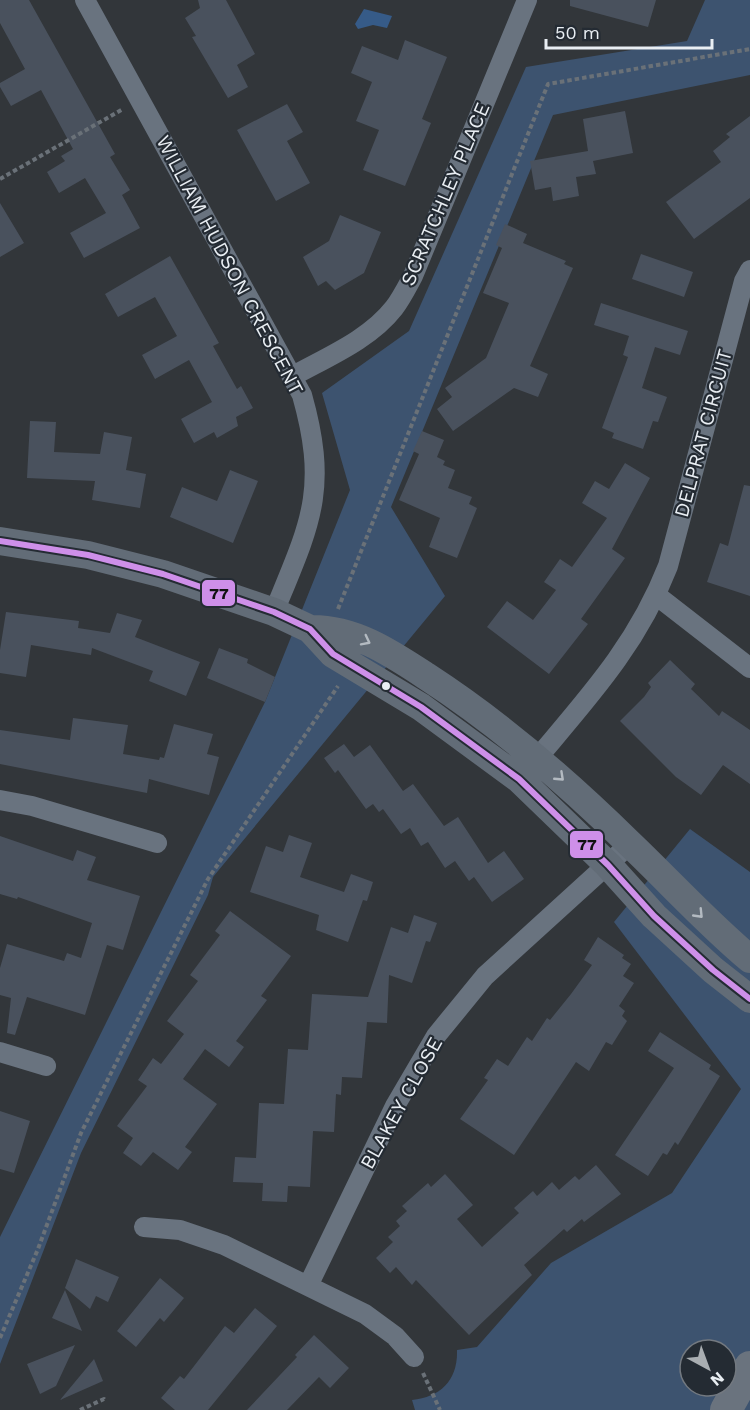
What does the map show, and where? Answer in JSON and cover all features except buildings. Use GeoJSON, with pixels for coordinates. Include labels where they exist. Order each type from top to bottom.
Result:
{"type":"FeatureCollection","features":[{"type":"Feature","properties":{"kind":"main road"},"geometry":{"type":"LineString","coordinates":[[726,1410],[750,1367]]}},
{"type":"Feature","properties":{"kind":"street","name":"WILLIAM HUDSON CRESCENT"},"geometry":{"type":"LineString","coordinates":[[85,0],[293,376],[313,434],[316,492],[308,529],[274,612]]}},
{"type":"Feature","properties":{"kind":"street","name":"SCRATCHLEY PLACE"},"geometry":{"type":"LineString","coordinates":[[293,376],[355,342],[383,320],[395,307],[413,276],[527,0]]}},
{"type":"Feature","properties":{"kind":"street","name":"DELPRAT CIRCUIT"},"geometry":{"type":"LineString","coordinates":[[519,779],[627,647],[656,595],[668,566],[744,280],[750,270]]}},
{"type":"Feature","properties":{"kind":"street"},"geometry":{"type":"LineString","coordinates":[[0,541],[88,555],[163,574],[274,612],[310,628],[352,634],[401,660],[471,705],[538,757],[630,844],[711,926],[750,959]]}},
{"type":"Feature","properties":{"kind":"street"},"geometry":{"type":"LineString","coordinates":[[656,595],[750,668]]}},
{"type":"Feature","properties":{"kind":"street"},"geometry":{"type":"LineString","coordinates":[[310,628],[333,654],[422,707],[519,779],[608,865],[654,916],[713,970],[750,999]]}},
{"type":"Feature","properties":{"kind":"street"},"geometry":{"type":"LineString","coordinates":[[0,800],[32,806],[157,843]]}},
{"type":"Feature","properties":{"kind":"street","name":"BLAKEY CLOSE"},"geometry":{"type":"LineString","coordinates":[[308,1286],[395,1106],[436,1036],[485,976],[630,844]]}},
{"type":"Feature","properties":{"kind":"street"},"geometry":{"type":"LineString","coordinates":[[0,1052],[46,1066]]}},
{"type":"Feature","properties":{"kind":"street"},"geometry":{"type":"LineString","coordinates":[[144,1227],[180,1230],[209,1238],[365,1314],[395,1336],[414,1357]]}},
{"type":"Feature","properties":{"kind":"path"},"geometry":{"type":"LineString","coordinates":[[336,613],[548,84],[750,49]]}},
{"type":"Feature","properties":{"kind":"path"},"geometry":{"type":"LineString","coordinates":[[0,179],[127,107]]}},
{"type":"Feature","properties":{"kind":"path"},"geometry":{"type":"LineString","coordinates":[[0,1338],[38,1249],[81,1133],[208,879],[344,678]]}},
{"type":"Feature","properties":{"kind":"path"},"geometry":{"type":"LineString","coordinates":[[414,1357],[429,1382],[440,1410]]}},
{"type":"Feature","properties":{"kind":"path"},"geometry":{"type":"LineString","coordinates":[[80,1410],[104,1399],[106,1401]]}},
{"type":"Feature","properties":{"kind":"shaded area"},"geometry":{"type":"Polygon","coordinates":[[[705,0],[750,0],[750,75],[553,115],[391,507],[445,596],[213,877],[208,895],[81,1153],[0,1364],[0,1237],[265,702],[350,490],[322,393],[409,331],[526,67],[687,41],[705,0]]]}},
{"type":"Feature","properties":{"kind":"shaded area"},"geometry":{"type":"Polygon","coordinates":[[[364,9],[392,16],[387,28],[373,25],[358,29],[355,24],[364,9]]]}},
{"type":"Feature","properties":{"kind":"shaded area"},"geometry":{"type":"Polygon","coordinates":[[[690,829],[750,872],[750,1410],[415,1410],[412,1400],[439,1391],[451,1378],[457,1361],[457,1350],[477,1347],[551,1263],[672,1193],[741,1089],[614,922],[690,829]]]}},
{"type":"Feature","properties":{"kind":"transit line","name":"77"},"geometry":{"type":"LineString","coordinates":[[0,541],[88,555],[163,574],[274,612],[310,629],[333,654],[421,707],[519,779],[608,865],[654,916],[713,970],[750,999]]}}]}
